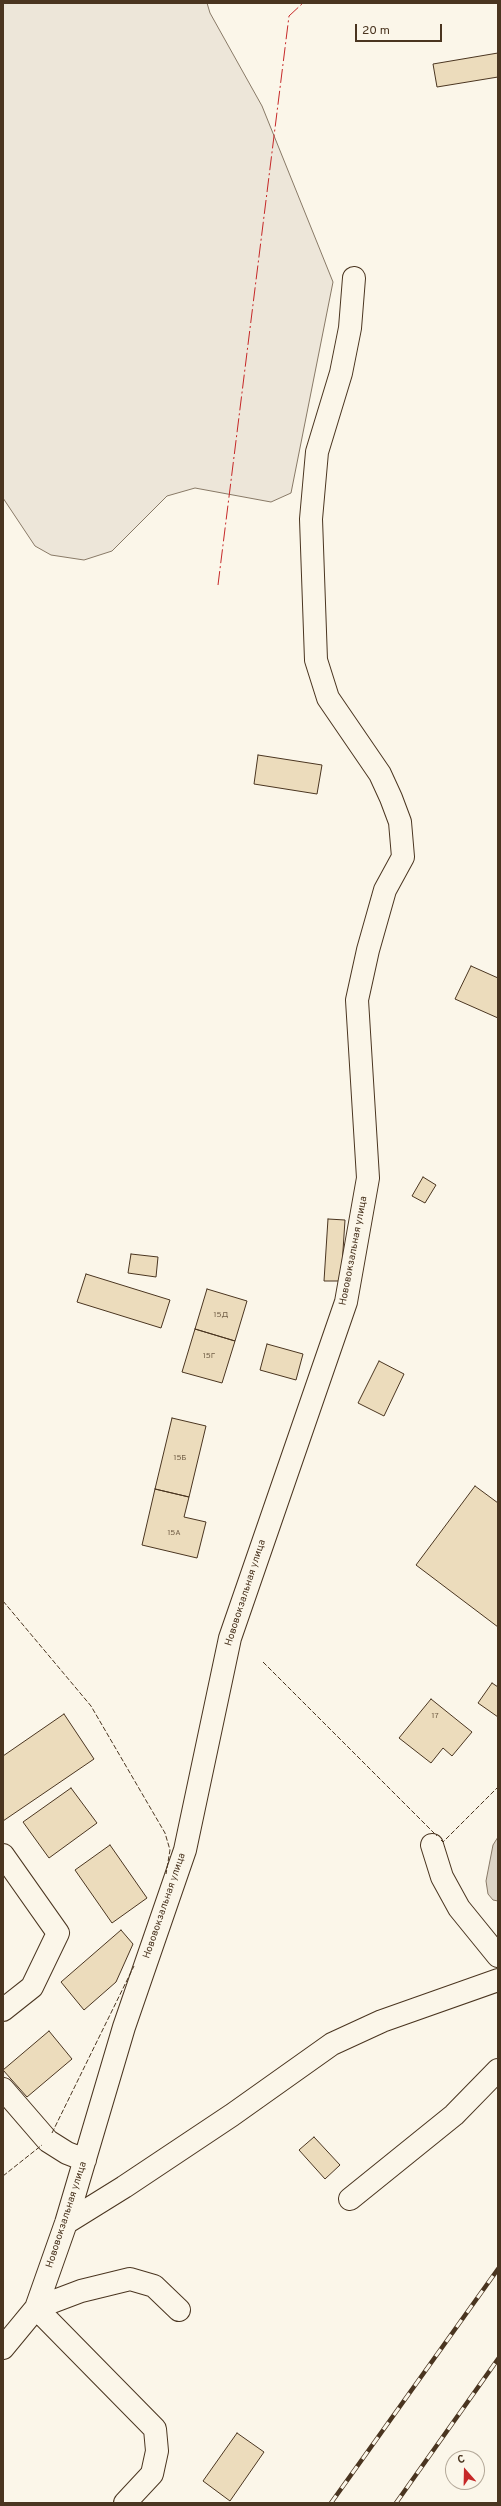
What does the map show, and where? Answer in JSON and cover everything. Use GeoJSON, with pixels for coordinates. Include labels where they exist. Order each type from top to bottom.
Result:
{"type":"FeatureCollection","features":[{"type":"Feature","properties":{"kind":"street","name":"Нововокзальная улица"},"geometry":{"type":"LineString","coordinates":[[3,2348],[36,2308],[66,2222],[124,2027],[185,1850],[230,1638],[346,1302],[368,1178],[357,1000],[368,950],[385,890],[403,857],[400,822],[380,774],[328,698],[316,660],[311,519],[313,478],[317,452],[341,373],[350,328],[354,278]]}},
{"type":"Feature","properties":{"kind":"street"},"geometry":{"type":"LineString","coordinates":[[432,1845],[442,1877],[459,1908],[498,1956]]}},
{"type":"Feature","properties":{"kind":"street"},"geometry":{"type":"LineString","coordinates":[[3,1855],[58,1933],[32,1987],[3,2010]]}},
{"type":"Feature","properties":{"kind":"street"},"geometry":{"type":"LineString","coordinates":[[66,2222],[124,2187],[332,2044],[382,2021],[498,1980]]}},
{"type":"Feature","properties":{"kind":"street"},"geometry":{"type":"LineString","coordinates":[[350,2199],[454,2116],[498,2070]]}},
{"type":"Feature","properties":{"kind":"street"},"geometry":{"type":"LineString","coordinates":[[3,2089],[48,2140],[68,2153],[85,2160]]}},
{"type":"Feature","properties":{"kind":"street"},"geometry":{"type":"LineString","coordinates":[[125,2503],[152,2474],[158,2451],[156,2429],[36,2308],[81,2291],[130,2280],[154,2286],[179,2310]]}},
{"type":"Feature","properties":{"kind":"shaded area"},"geometry":{"type":"Polygon","coordinates":[[[3,3],[207,3],[210,13],[262,106],[333,282],[291,493],[271,502],[195,488],[167,496],[112,551],[84,560],[51,555],[35,546],[3,498],[3,3]]]}},
{"type":"Feature","properties":{"kind":"shaded area"},"geometry":{"type":"Polygon","coordinates":[[[498,1837],[498,1901],[493,1900],[488,1894],[486,1881],[493,1845],[498,1837]]]}},
{"type":"Feature","properties":{"kind":"building"},"geometry":{"type":"Polygon","coordinates":[[[498,53],[498,77],[437,87],[433,64],[498,53]]]}},
{"type":"Feature","properties":{"kind":"building"},"geometry":{"type":"Polygon","coordinates":[[[258,755],[322,765],[317,794],[254,784],[258,755]]]}},
{"type":"Feature","properties":{"kind":"building"},"geometry":{"type":"Polygon","coordinates":[[[471,966],[498,978],[498,1018],[455,999],[471,966]]]}},
{"type":"Feature","properties":{"kind":"building"},"geometry":{"type":"Polygon","coordinates":[[[423,1177],[436,1185],[425,1203],[412,1196],[423,1177]]]}},
{"type":"Feature","properties":{"kind":"building"},"geometry":{"type":"Polygon","coordinates":[[[328,1219],[345,1220],[341,1281],[324,1281],[328,1219]]]}},
{"type":"Feature","properties":{"kind":"building"},"geometry":{"type":"Polygon","coordinates":[[[131,1254],[158,1257],[156,1277],[128,1273],[131,1254]]]}},
{"type":"Feature","properties":{"kind":"building"},"geometry":{"type":"Polygon","coordinates":[[[86,1274],[170,1300],[161,1328],[77,1302],[86,1274]]]}},
{"type":"Feature","properties":{"kind":"building"},"geometry":{"type":"Polygon","coordinates":[[[207,1289],[247,1301],[235,1341],[195,1329],[207,1289]]]}},
{"type":"Feature","properties":{"kind":"building"},"geometry":{"type":"Polygon","coordinates":[[[195,1329],[235,1341],[222,1383],[182,1372],[195,1329]]]}},
{"type":"Feature","properties":{"kind":"building"},"geometry":{"type":"Polygon","coordinates":[[[267,1344],[303,1354],[296,1380],[260,1370],[267,1344]]]}},
{"type":"Feature","properties":{"kind":"building"},"geometry":{"type":"Polygon","coordinates":[[[379,1361],[404,1374],[384,1416],[358,1403],[379,1361]]]}},
{"type":"Feature","properties":{"kind":"building"},"geometry":{"type":"Polygon","coordinates":[[[172,1418],[206,1426],[189,1497],[155,1489],[172,1418]]]}},
{"type":"Feature","properties":{"kind":"building"},"geometry":{"type":"Polygon","coordinates":[[[475,1486],[498,1503],[498,1627],[416,1565],[475,1486]]]}},
{"type":"Feature","properties":{"kind":"building"},"geometry":{"type":"Polygon","coordinates":[[[155,1489],[189,1497],[184,1517],[206,1522],[197,1558],[142,1545],[155,1489]]]}},
{"type":"Feature","properties":{"kind":"building"},"geometry":{"type":"Polygon","coordinates":[[[492,1683],[498,1687],[498,1717],[478,1703],[492,1683]]]}},
{"type":"Feature","properties":{"kind":"building"},"geometry":{"type":"Polygon","coordinates":[[[431,1699],[472,1732],[452,1756],[443,1748],[431,1763],[399,1738],[431,1699]]]}},
{"type":"Feature","properties":{"kind":"building"},"geometry":{"type":"Polygon","coordinates":[[[64,1714],[94,1759],[3,1821],[3,1756],[64,1714]]]}},
{"type":"Feature","properties":{"kind":"building"},"geometry":{"type":"Polygon","coordinates":[[[71,1788],[97,1823],[49,1858],[23,1822],[71,1788]]]}},
{"type":"Feature","properties":{"kind":"building"},"geometry":{"type":"Polygon","coordinates":[[[110,1845],[147,1898],[112,1923],[75,1870],[110,1845]]]}},
{"type":"Feature","properties":{"kind":"building"},"geometry":{"type":"Polygon","coordinates":[[[121,1930],[133,1944],[116,1982],[84,2010],[61,1982],[121,1930]]]}},
{"type":"Feature","properties":{"kind":"building"},"geometry":{"type":"Polygon","coordinates":[[[49,2031],[72,2059],[27,2097],[3,2070],[49,2031]]]}},
{"type":"Feature","properties":{"kind":"building"},"geometry":{"type":"Polygon","coordinates":[[[314,2137],[340,2165],[325,2179],[299,2150],[314,2137]]]}},
{"type":"Feature","properties":{"kind":"building"},"geometry":{"type":"Polygon","coordinates":[[[237,2433],[264,2452],[230,2501],[203,2481],[237,2433]]]}},
{"type":"Feature","properties":{"kind":"railway"},"geometry":{"type":"LineString","coordinates":[[331,2503],[498,2269]]}},
{"type":"Feature","properties":{"kind":"railway"},"geometry":{"type":"LineString","coordinates":[[396,2503],[498,2359]]}},
{"type":"Feature","properties":{"kind":"fence"},"geometry":{"type":"LineString","coordinates":[[3,1601],[91,1706],[165,1833],[170,1850],[166,1874]]}},
{"type":"Feature","properties":{"kind":"fence"},"geometry":{"type":"LineString","coordinates":[[263,1662],[437,1836]]}},
{"type":"Feature","properties":{"kind":"fence"},"geometry":{"type":"LineString","coordinates":[[441,1840],[443,1842],[498,1787]]}},
{"type":"Feature","properties":{"kind":"fence"},"geometry":{"type":"LineString","coordinates":[[52,2133],[134,1966]]}},
{"type":"Feature","properties":{"kind":"fence"},"geometry":{"type":"LineString","coordinates":[[3,2176],[42,2145]]}},
{"type":"Feature","properties":{"kind":"power"},"geometry":{"type":"LineString","coordinates":[[218,585],[289,16],[303,3]]}}]}
